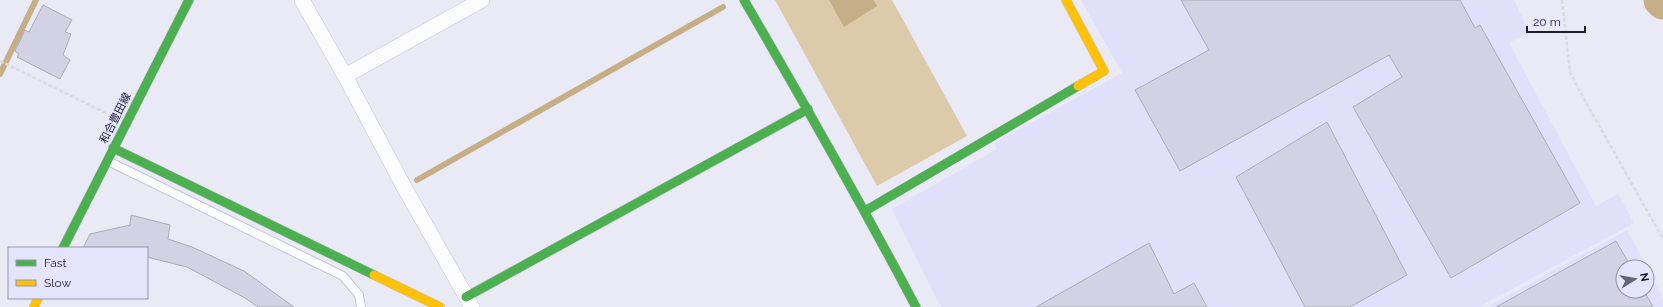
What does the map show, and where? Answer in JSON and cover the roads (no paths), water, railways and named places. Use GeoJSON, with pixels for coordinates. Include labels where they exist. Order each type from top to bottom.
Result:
{"type":"FeatureCollection","features":[{"type":"Feature","properties":{"kind":"street","name":"和合豊田線"},"geometry":{"type":"LineString","coordinates":[[64,247],[189,0]]}},
{"type":"Feature","properties":{"kind":"street"},"geometry":{"type":"LineString","coordinates":[[302,0],[346,76],[404,187],[469,302],[808,109]]}},
{"type":"Feature","properties":{"kind":"street"},"geometry":{"type":"LineString","coordinates":[[346,76],[482,0]]}},
{"type":"Feature","properties":{"kind":"street"},"geometry":{"type":"LineString","coordinates":[[744,0],[808,109],[916,307]]}},
{"type":"Feature","properties":{"kind":"street"},"geometry":{"type":"LineString","coordinates":[[865,211],[1104,71],[1066,0]]}},
{"type":"Feature","properties":{"kind":"street"},"geometry":{"type":"LineString","coordinates":[[113,148],[440,307]]}},
{"type":"Feature","properties":{"kind":"lane"},"geometry":{"type":"LineString","coordinates":[[107,160],[343,276],[359,294],[361,307]]}},
{"type":"Feature","properties":{"kind":"waterway"},"geometry":{"type":"LineString","coordinates":[[0,74],[36,0]]}},
{"type":"Feature","properties":{"kind":"waterway"},"geometry":{"type":"LineString","coordinates":[[417,180],[723,7]]}}]}
